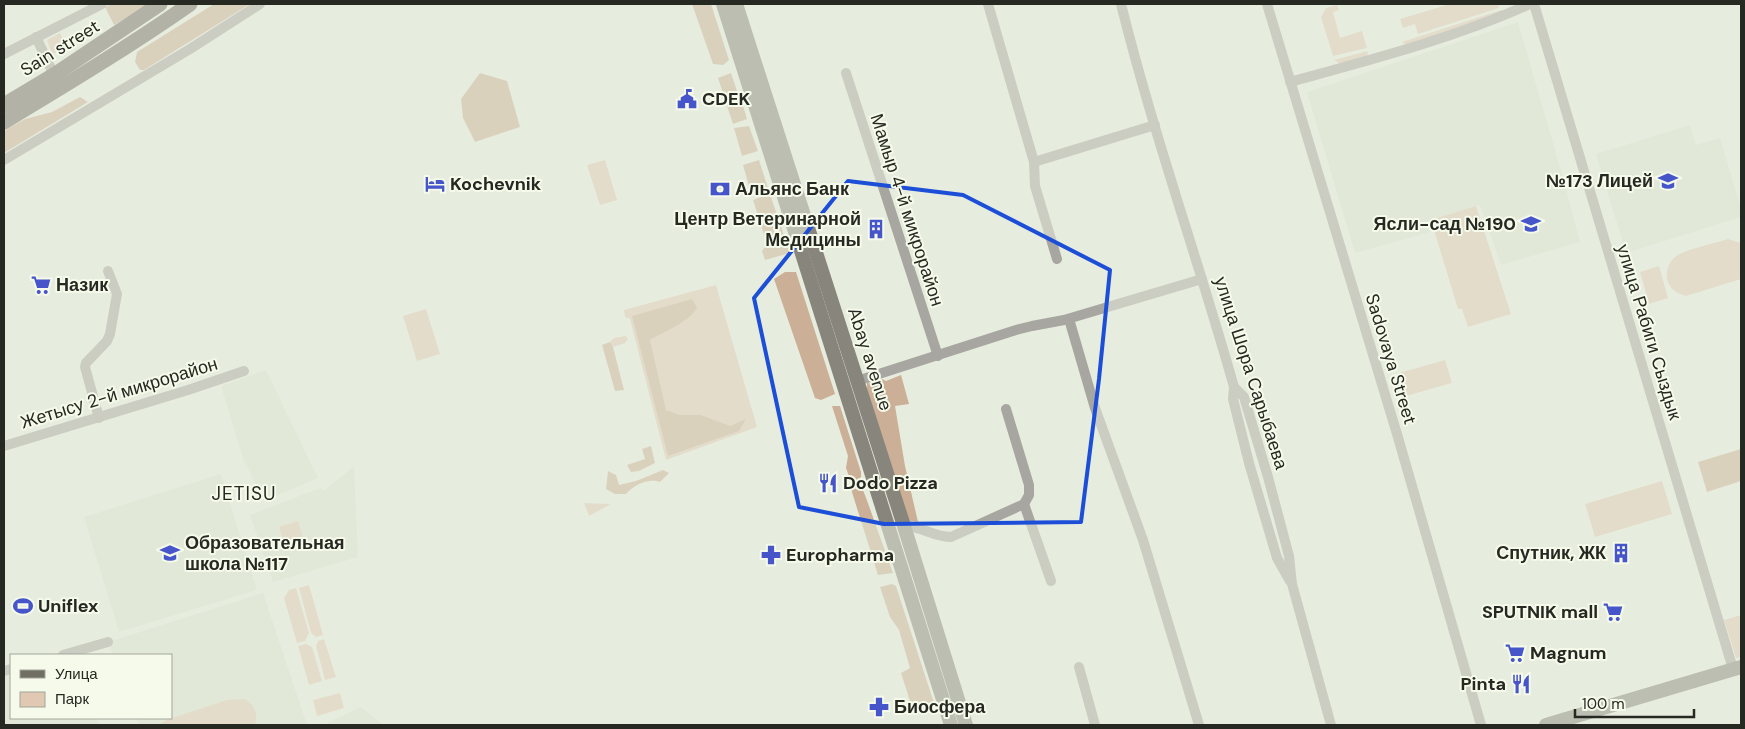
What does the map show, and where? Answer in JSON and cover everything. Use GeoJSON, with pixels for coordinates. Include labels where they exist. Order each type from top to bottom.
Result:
{"type":"FeatureCollection","features":[{"type":"Feature","properties":{"kind":"main road","name":"Sain street"},"geometry":{"type":"LineString","coordinates":[[4,105],[160,4]]}},
{"type":"Feature","properties":{"kind":"main road","name":"Sain street"},"geometry":{"type":"LineString","coordinates":[[4,122],[62,87],[190,4]]}},
{"type":"Feature","properties":{"kind":"main road","name":"Sain street"},"geometry":{"type":"LineString","coordinates":[[157,26],[196,4]]}},
{"type":"Feature","properties":{"kind":"main road","name":"Abay avenue"},"geometry":{"type":"LineString","coordinates":[[723,4],[952,725]]}},
{"type":"Feature","properties":{"kind":"main road","name":"Abay avenue"},"geometry":{"type":"LineString","coordinates":[[736,4],[966,725]]}},
{"type":"Feature","properties":{"kind":"main road"},"geometry":{"type":"LineString","coordinates":[[1546,725],[1737,668]]}},
{"type":"Feature","properties":{"kind":"street"},"geometry":{"type":"LineString","coordinates":[[4,54],[102,4]]}},
{"type":"Feature","properties":{"kind":"street"},"geometry":{"type":"LineString","coordinates":[[4,160],[190,49],[260,4]]}},
{"type":"Feature","properties":{"kind":"street"},"geometry":{"type":"LineString","coordinates":[[988,4],[1034,162],[1035,186],[1057,259]]}},
{"type":"Feature","properties":{"kind":"street","name":"улица Шора Сарыбаева"},"geometry":{"type":"LineString","coordinates":[[1121,4],[1155,125],[1234,387],[1244,397],[1268,477],[1289,556],[1292,584],[1332,725]]}},
{"type":"Feature","properties":{"kind":"street","name":"Sadovaya Street"},"geometry":{"type":"LineString","coordinates":[[1267,4],[1481,725]]}},
{"type":"Feature","properties":{"kind":"street"},"geometry":{"type":"LineString","coordinates":[[1290,82],[1402,50],[1502,16],[1530,4]]}},
{"type":"Feature","properties":{"kind":"street","name":"улица Рабиги Сыздык"},"geometry":{"type":"LineString","coordinates":[[1534,4],[1737,668]]}},
{"type":"Feature","properties":{"kind":"street"},"geometry":{"type":"LineString","coordinates":[[36,38],[54,74]]}},
{"type":"Feature","properties":{"kind":"street","name":"Мамыр 4-й микрорайон"},"geometry":{"type":"LineString","coordinates":[[846,73],[938,356]]}},
{"type":"Feature","properties":{"kind":"street"},"geometry":{"type":"LineString","coordinates":[[1034,162],[1155,125]]}},
{"type":"Feature","properties":{"kind":"street"},"geometry":{"type":"LineString","coordinates":[[99,418],[85,367],[86,362],[109,338],[117,294],[108,271]]}},
{"type":"Feature","properties":{"kind":"street"},"geometry":{"type":"LineString","coordinates":[[857,381],[1032,326],[1069,319],[1202,279]]}},
{"type":"Feature","properties":{"kind":"street"},"geometry":{"type":"LineString","coordinates":[[1069,319],[1095,408],[1143,540],[1199,725]]}},
{"type":"Feature","properties":{"kind":"street","name":"Жетысу 2-й микрорайон"},"geometry":{"type":"LineString","coordinates":[[4,446],[196,388],[244,371]]}},
{"type":"Feature","properties":{"kind":"street"},"geometry":{"type":"LineString","coordinates":[[904,526],[914,526],[940,537],[951,537],[1024,504],[1029,495],[1029,485],[1006,409]]}},
{"type":"Feature","properties":{"kind":"street"},"geometry":{"type":"LineString","coordinates":[[1024,504],[1051,580]]}},
{"type":"Feature","properties":{"kind":"street"},"geometry":{"type":"LineString","coordinates":[[66,654],[108,642]]}},
{"type":"Feature","properties":{"kind":"street"},"geometry":{"type":"LineString","coordinates":[[1079,667],[1095,725]]}},
{"type":"Feature","properties":{"kind":"highlighted area"},"geometry":{"type":"Polygon","coordinates":[[[848,181],[963,195],[1110,270],[1099,379],[1081,522],[884,524],[799,507],[754,298],[848,181]]]}},
{"type":"Feature","properties":{"kind":"shaded area"},"geometry":{"type":"Polygon","coordinates":[[[111,4],[149,4],[114,25],[105,7],[111,4]]]}},
{"type":"Feature","properties":{"kind":"shaded area"},"geometry":{"type":"Polygon","coordinates":[[[214,4],[250,4],[144,70],[140,70],[135,62],[137,52],[214,4]]]}},
{"type":"Feature","properties":{"kind":"shaded area"},"geometry":{"type":"Polygon","coordinates":[[[692,4],[711,4],[729,60],[723,65],[713,64],[692,4]]]}},
{"type":"Feature","properties":{"kind":"shaded area"},"geometry":{"type":"Polygon","coordinates":[[[1518,22],[1580,242],[1501,265],[1480,205],[1428,221],[1430,232],[1355,253],[1307,92],[1518,22]]]}},
{"type":"Feature","properties":{"kind":"shaded area"},"geometry":{"type":"Polygon","coordinates":[[[480,73],[507,81],[520,127],[475,142],[463,118],[461,99],[480,73]]]}},
{"type":"Feature","properties":{"kind":"shaded area"},"geometry":{"type":"Polygon","coordinates":[[[731,73],[737,91],[724,96],[718,78],[731,73]]]}},
{"type":"Feature","properties":{"kind":"shaded area"},"geometry":{"type":"Polygon","coordinates":[[[740,95],[747,119],[733,124],[725,100],[740,95]]]}},
{"type":"Feature","properties":{"kind":"shaded area"},"geometry":{"type":"Polygon","coordinates":[[[80,97],[88,102],[4,153],[4,131],[25,119],[52,112],[80,97]]]}},
{"type":"Feature","properties":{"kind":"shaded area","name":"№173 Лицей"},"geometry":{"type":"Polygon","coordinates":[[[1690,125],[1696,145],[1720,138],[1741,208],[1741,217],[1626,253],[1596,154],[1690,125]]]}},
{"type":"Feature","properties":{"kind":"shaded area"},"geometry":{"type":"Polygon","coordinates":[[[749,126],[758,151],[742,156],[734,128],[749,126]]]}},
{"type":"Feature","properties":{"kind":"shaded area"},"geometry":{"type":"Polygon","coordinates":[[[759,160],[768,188],[751,193],[743,165],[759,160]]]}},
{"type":"Feature","properties":{"kind":"shaded area"},"geometry":{"type":"Polygon","coordinates":[[[770,194],[790,253],[765,260],[762,251],[767,244],[753,200],[770,194]]]}},
{"type":"Feature","properties":{"kind":"shaded area"},"geometry":{"type":"Polygon","coordinates":[[[785,272],[796,272],[835,394],[821,400],[815,398],[774,279],[785,272]]]}},
{"type":"Feature","properties":{"kind":"shaded area"},"geometry":{"type":"Polygon","coordinates":[[[692,299],[697,307],[690,317],[650,340],[666,410],[680,415],[701,415],[730,426],[746,419],[739,431],[668,456],[632,316],[692,299]]]}},
{"type":"Feature","properties":{"kind":"shaded area"},"geometry":{"type":"Polygon","coordinates":[[[610,342],[624,390],[615,391],[602,345],[610,342]]]}},
{"type":"Feature","properties":{"kind":"shaded area"},"geometry":{"type":"Polygon","coordinates":[[[266,370],[318,478],[264,501],[243,459],[221,386],[266,370]]]}},
{"type":"Feature","properties":{"kind":"shaded area"},"geometry":{"type":"Polygon","coordinates":[[[901,375],[909,404],[895,406],[905,466],[918,522],[904,520],[867,403],[867,383],[882,379],[886,381],[901,375]]]}},
{"type":"Feature","properties":{"kind":"shaded area"},"geometry":{"type":"Polygon","coordinates":[[[832,406],[840,406],[861,472],[861,477],[858,480],[850,479],[846,468],[848,456],[832,406]]]}},
{"type":"Feature","properties":{"kind":"shaded area"},"geometry":{"type":"Polygon","coordinates":[[[651,446],[655,463],[639,471],[631,472],[627,465],[645,459],[642,449],[651,446]]]}},
{"type":"Feature","properties":{"kind":"shaded area"},"geometry":{"type":"Polygon","coordinates":[[[1741,449],[1741,481],[1707,492],[1698,462],[1741,449]]]}},
{"type":"Feature","properties":{"kind":"shaded area"},"geometry":{"type":"Polygon","coordinates":[[[354,466],[358,557],[273,582],[250,515],[320,488],[325,490],[354,466]]]}},
{"type":"Feature","properties":{"kind":"shaded area"},"geometry":{"type":"Polygon","coordinates":[[[663,470],[669,473],[660,482],[642,483],[626,494],[615,494],[606,489],[608,471],[616,475],[619,485],[636,481],[663,470]]]}},
{"type":"Feature","properties":{"kind":"shaded area","name":"Образовательная школа №117"},"geometry":{"type":"Polygon","coordinates":[[[221,474],[257,590],[119,632],[84,517],[221,474]]]}},
{"type":"Feature","properties":{"kind":"shaded area"},"geometry":{"type":"Polygon","coordinates":[[[862,488],[893,573],[878,575],[851,489],[862,488]]]}},
{"type":"Feature","properties":{"kind":"shaded area"},"geometry":{"type":"Polygon","coordinates":[[[892,584],[896,586],[935,706],[930,711],[924,713],[922,708],[913,710],[901,673],[910,668],[899,630],[890,617],[880,587],[892,584]]]}},
{"type":"Feature","properties":{"kind":"shaded area"},"geometry":{"type":"Polygon","coordinates":[[[263,593],[307,725],[139,725],[137,719],[172,719],[172,654],[113,654],[108,642],[263,593]]]}},
{"type":"Feature","properties":{"kind":"shaded area"},"geometry":{"type":"Polygon","coordinates":[[[10,674],[10,719],[97,719],[99,725],[4,725],[4,676],[10,674]]]}},
{"type":"Feature","properties":{"kind":"shaded area"},"geometry":{"type":"Polygon","coordinates":[[[361,707],[383,725],[324,725],[361,707]]]}},
{"type":"Feature","properties":{"kind":"green space"},"geometry":{"type":"Polygon","coordinates":[[[1450,4],[1498,4],[1499,8],[1418,34],[1415,24],[1403,28],[1400,19],[1450,4]]]}},
{"type":"Feature","properties":{"kind":"green space"},"geometry":{"type":"Polygon","coordinates":[[[1337,5],[1339,10],[1333,12],[1340,38],[1362,31],[1367,48],[1333,56],[1321,17],[1326,8],[1337,5]]]}},
{"type":"Feature","properties":{"kind":"green space"},"geometry":{"type":"Polygon","coordinates":[[[1501,10],[1502,15],[1406,45],[1402,42],[1501,10]]]}},
{"type":"Feature","properties":{"kind":"green space"},"geometry":{"type":"Polygon","coordinates":[[[60,33],[65,48],[52,54],[47,40],[60,33]]]}},
{"type":"Feature","properties":{"kind":"green space"},"geometry":{"type":"Polygon","coordinates":[[[1368,51],[1367,56],[1342,65],[1334,60],[1368,51]]]}},
{"type":"Feature","properties":{"kind":"green space"},"geometry":{"type":"Polygon","coordinates":[[[605,160],[617,200],[600,205],[587,165],[605,160]]]}},
{"type":"Feature","properties":{"kind":"green space"},"geometry":{"type":"Polygon","coordinates":[[[1476,206],[1511,314],[1468,327],[1462,309],[1458,309],[1431,220],[1476,206]]]}},
{"type":"Feature","properties":{"kind":"green space"},"geometry":{"type":"Polygon","coordinates":[[[1728,239],[1741,243],[1741,279],[1686,296],[1671,288],[1667,272],[1675,257],[1692,249],[1728,239]]]}},
{"type":"Feature","properties":{"kind":"green space"},"geometry":{"type":"Polygon","coordinates":[[[1659,266],[1668,298],[1649,304],[1640,272],[1659,266]]]}},
{"type":"Feature","properties":{"kind":"green space"},"geometry":{"type":"Polygon","coordinates":[[[716,285],[757,427],[666,460],[630,319],[625,317],[624,310],[716,285]]]}},
{"type":"Feature","properties":{"kind":"green space"},"geometry":{"type":"Polygon","coordinates":[[[426,309],[440,354],[417,361],[403,316],[426,309]]]}},
{"type":"Feature","properties":{"kind":"green space"},"geometry":{"type":"Polygon","coordinates":[[[626,336],[628,339],[625,343],[613,347],[610,342],[614,338],[626,336]]]}},
{"type":"Feature","properties":{"kind":"green space"},"geometry":{"type":"Polygon","coordinates":[[[1445,360],[1452,383],[1406,396],[1399,373],[1445,360]]]}},
{"type":"Feature","properties":{"kind":"green space"},"geometry":{"type":"Polygon","coordinates":[[[1662,481],[1672,514],[1595,537],[1585,504],[1662,481]]]}},
{"type":"Feature","properties":{"kind":"green space"},"geometry":{"type":"Polygon","coordinates":[[[584,503],[611,504],[589,516],[584,503]]]}},
{"type":"Feature","properties":{"kind":"green space"},"geometry":{"type":"Polygon","coordinates":[[[298,521],[305,545],[287,551],[279,527],[298,521]]]}},
{"type":"Feature","properties":{"kind":"green space"},"geometry":{"type":"Polygon","coordinates":[[[309,585],[323,635],[316,637],[311,633],[299,588],[309,585]]]}},
{"type":"Feature","properties":{"kind":"green space"},"geometry":{"type":"Polygon","coordinates":[[[296,588],[309,633],[305,641],[297,643],[284,598],[289,590],[296,588]]]}},
{"type":"Feature","properties":{"kind":"green space"},"geometry":{"type":"Polygon","coordinates":[[[1741,615],[1741,657],[1736,658],[1724,620],[1741,615]]]}},
{"type":"Feature","properties":{"kind":"green space"},"geometry":{"type":"Polygon","coordinates":[[[324,639],[336,677],[325,680],[316,646],[318,641],[324,639]]]}},
{"type":"Feature","properties":{"kind":"green space"},"geometry":{"type":"Polygon","coordinates":[[[306,644],[312,647],[322,681],[309,685],[298,646],[306,644]]]}},
{"type":"Feature","properties":{"kind":"green space"},"geometry":{"type":"Polygon","coordinates":[[[340,693],[344,708],[317,716],[313,700],[340,693]]]}},
{"type":"Feature","properties":{"kind":"green space"},"geometry":{"type":"Polygon","coordinates":[[[245,699],[251,704],[255,710],[255,725],[159,725],[166,720],[227,700],[245,699]]]}},
{"type":"Feature","properties":{"kind":"place","name":"CDEK"},"geometry":{"type":"Point","coordinates":[687,99]}},
{"type":"Feature","properties":{"kind":"place","name":"№173 Лицей"},"geometry":{"type":"Point","coordinates":[1668,181]}},
{"type":"Feature","properties":{"kind":"place","name":"Kochevnik"},"geometry":{"type":"Point","coordinates":[435,184]}},
{"type":"Feature","properties":{"kind":"place","name":"Альянс Банк"},"geometry":{"type":"Point","coordinates":[720,189]}},
{"type":"Feature","properties":{"kind":"place","name":"Ясли-сад №190"},"geometry":{"type":"Point","coordinates":[1531,224]}},
{"type":"Feature","properties":{"kind":"place","name":"Центр Ветеринарной Медицины"},"geometry":{"type":"Point","coordinates":[876,229]}},
{"type":"Feature","properties":{"kind":"place","name":"Назик"},"geometry":{"type":"Point","coordinates":[41,285]}},
{"type":"Feature","properties":{"kind":"place","name":"Dodo Pizza"},"geometry":{"type":"Point","coordinates":[828,483]}},
{"type":"Feature","properties":{"kind":"place","name":"Образовательная школа №117"},"geometry":{"type":"Point","coordinates":[170,553]}},
{"type":"Feature","properties":{"kind":"place","name":"Спутник, ЖК"},"geometry":{"type":"Point","coordinates":[1621,553]}},
{"type":"Feature","properties":{"kind":"place","name":"Europharma"},"geometry":{"type":"Point","coordinates":[771,555]}},
{"type":"Feature","properties":{"kind":"place","name":"Uniflex"},"geometry":{"type":"Point","coordinates":[23,606]}},
{"type":"Feature","properties":{"kind":"place","name":"SPUTNIK mall"},"geometry":{"type":"Point","coordinates":[1613,612]}},
{"type":"Feature","properties":{"kind":"place","name":"Magnum"},"geometry":{"type":"Point","coordinates":[1515,653]}},
{"type":"Feature","properties":{"kind":"place","name":"Pinta"},"geometry":{"type":"Point","coordinates":[1521,684]}},
{"type":"Feature","properties":{"kind":"place","name":"Биосфера"},"geometry":{"type":"Point","coordinates":[879,707]}},
{"type":"Feature","properties":{"kind":"district","name":"JETISU"},"geometry":{"type":"Point","coordinates":[244,493]}}]}
